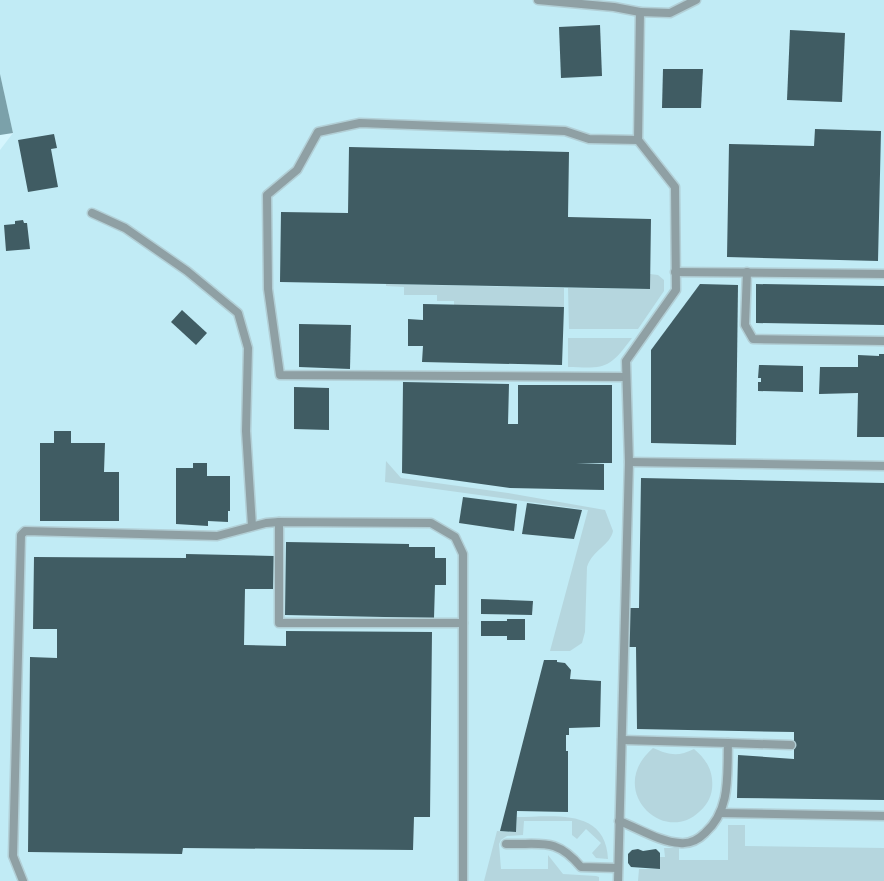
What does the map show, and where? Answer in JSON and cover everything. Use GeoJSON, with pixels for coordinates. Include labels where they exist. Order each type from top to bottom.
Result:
{"type":"FeatureCollection","features":[{"type":"Feature","properties":{"kind":"lane"},"geometry":{"type":"LineString","coordinates":[[538,0],[614,7],[640,12],[670,13],[696,0]]}},
{"type":"Feature","properties":{"kind":"lane"},"geometry":{"type":"LineString","coordinates":[[618,881],[630,462],[626,361],[676,290],[675,187],[638,140],[640,12]]}},
{"type":"Feature","properties":{"kind":"lane"},"geometry":{"type":"LineString","coordinates":[[626,377],[280,375],[268,289],[267,195],[297,170],[318,132],[360,123],[565,131],[589,139],[638,140]]}},
{"type":"Feature","properties":{"kind":"lane"},"geometry":{"type":"LineString","coordinates":[[92,213],[134,234],[187,271],[238,313],[248,348],[246,431],[252,526]]}},
{"type":"Feature","properties":{"kind":"lane"},"geometry":{"type":"LineString","coordinates":[[675,272],[884,274]]}},
{"type":"Feature","properties":{"kind":"lane"},"geometry":{"type":"LineString","coordinates":[[747,272],[745,325],[753,339],[884,341]]}},
{"type":"Feature","properties":{"kind":"lane"},"geometry":{"type":"LineString","coordinates":[[630,462],[884,466]]}},
{"type":"Feature","properties":{"kind":"lane"},"geometry":{"type":"LineString","coordinates":[[279,522],[279,623],[463,623]]}},
{"type":"Feature","properties":{"kind":"lane"},"geometry":{"type":"LineString","coordinates":[[23,881],[13,856],[21,536],[25,531],[217,536],[252,526],[279,522],[431,523],[455,537],[463,554],[462,881]]}},
{"type":"Feature","properties":{"kind":"lane"},"geometry":{"type":"LineString","coordinates":[[622,740],[791,745]]}},
{"type":"Feature","properties":{"kind":"lane"},"geometry":{"type":"LineString","coordinates":[[619,821],[671,842],[689,843],[706,832],[720,813],[726,792],[728,743]]}},
{"type":"Feature","properties":{"kind":"lane"},"geometry":{"type":"LineString","coordinates":[[720,813],[884,816]]}},
{"type":"Feature","properties":{"kind":"lane"},"geometry":{"type":"LineString","coordinates":[[506,844],[554,845],[569,853],[581,867],[618,868]]}},
{"type":"Feature","properties":{"kind":"shaded area"},"geometry":{"type":"Polygon","coordinates":[[[0,0],[884,0],[884,881],[0,881],[0,150],[13,133],[0,74],[0,0]]]}},
{"type":"Feature","properties":{"kind":"shaded area"},"geometry":{"type":"Polygon","coordinates":[[[0,74],[13,133],[0,135],[0,74]]]}},
{"type":"Feature","properties":{"kind":"shaded area"},"geometry":{"type":"Polygon","coordinates":[[[650,274],[658,275],[664,280],[664,291],[638,329],[569,329],[568,288],[650,289],[650,274]]]}},
{"type":"Feature","properties":{"kind":"shaded area"},"geometry":{"type":"Polygon","coordinates":[[[386,284],[564,288],[564,307],[454,305],[454,301],[437,301],[437,295],[404,295],[404,287],[386,286],[386,284]]]}},
{"type":"Feature","properties":{"kind":"shaded area"},"geometry":{"type":"Polygon","coordinates":[[[568,338],[632,338],[611,362],[605,365],[568,367],[568,338]]]}},
{"type":"Feature","properties":{"kind":"shaded area"},"geometry":{"type":"Polygon","coordinates":[[[386,461],[401,478],[605,510],[613,531],[609,540],[593,556],[587,567],[585,632],[582,643],[570,651],[550,651],[588,510],[385,482],[386,461]]]}},
{"type":"Feature","properties":{"kind":"shaded area"},"geometry":{"type":"Polygon","coordinates":[[[653,748],[673,754],[694,749],[708,766],[712,777],[709,799],[699,812],[685,821],[670,822],[656,818],[644,808],[637,795],[635,780],[640,764],[653,748]]]}},
{"type":"Feature","properties":{"kind":"shaded area"},"geometry":{"type":"Polygon","coordinates":[[[517,817],[575,818],[588,823],[598,830],[605,842],[608,859],[596,858],[592,853],[601,843],[586,829],[577,839],[572,835],[572,821],[524,821],[523,835],[507,836],[499,844],[501,869],[548,869],[548,855],[563,874],[596,876],[599,877],[599,881],[484,881],[497,831],[516,832],[517,817]]]}},
{"type":"Feature","properties":{"kind":"shaded area"},"geometry":{"type":"Polygon","coordinates":[[[728,825],[745,825],[745,846],[884,848],[884,881],[638,881],[639,869],[660,869],[660,857],[665,857],[664,848],[679,848],[679,860],[728,860],[728,825]]]}},
{"type":"Feature","properties":{"kind":"building"},"geometry":{"type":"Polygon","coordinates":[[[600,25],[602,76],[561,78],[559,27],[600,25]]]}},
{"type":"Feature","properties":{"kind":"building"},"geometry":{"type":"Polygon","coordinates":[[[790,30],[845,33],[842,102],[787,100],[790,30]]]}},
{"type":"Feature","properties":{"kind":"building"},"geometry":{"type":"Polygon","coordinates":[[[663,69],[703,69],[701,108],[662,108],[663,69]]]}},
{"type":"Feature","properties":{"kind":"building"},"geometry":{"type":"Polygon","coordinates":[[[815,129],[881,131],[878,261],[727,257],[729,144],[814,146],[815,129]]]}},
{"type":"Feature","properties":{"kind":"building"},"geometry":{"type":"Polygon","coordinates":[[[54,134],[57,148],[51,149],[58,187],[28,192],[18,140],[54,134]]]}},
{"type":"Feature","properties":{"kind":"building"},"geometry":{"type":"Polygon","coordinates":[[[349,147],[569,152],[568,217],[651,219],[650,289],[280,282],[281,212],[348,213],[349,147]]]}},
{"type":"Feature","properties":{"kind":"building"},"geometry":{"type":"Polygon","coordinates":[[[23,220],[27,223],[30,249],[6,251],[4,225],[15,224],[15,221],[23,220]]]}},
{"type":"Feature","properties":{"kind":"building"},"geometry":{"type":"Polygon","coordinates":[[[700,284],[738,285],[736,445],[651,443],[651,350],[700,284]]]}},
{"type":"Feature","properties":{"kind":"building"},"geometry":{"type":"Polygon","coordinates":[[[756,284],[884,286],[884,325],[756,323],[756,284]]]}},
{"type":"Feature","properties":{"kind":"building"},"geometry":{"type":"Polygon","coordinates":[[[423,304],[564,307],[562,365],[422,362],[423,346],[408,346],[408,319],[423,320],[423,304]]]}},
{"type":"Feature","properties":{"kind":"building"},"geometry":{"type":"Polygon","coordinates":[[[182,310],[207,333],[196,345],[171,322],[182,310]]]}},
{"type":"Feature","properties":{"kind":"building"},"geometry":{"type":"Polygon","coordinates":[[[299,324],[351,325],[350,369],[299,367],[299,324]]]}},
{"type":"Feature","properties":{"kind":"building"},"geometry":{"type":"Polygon","coordinates":[[[879,354],[884,354],[884,437],[857,437],[858,393],[819,394],[820,367],[858,367],[858,355],[879,356],[879,354]]]}},
{"type":"Feature","properties":{"kind":"building"},"geometry":{"type":"Polygon","coordinates":[[[759,365],[803,366],[803,392],[758,391],[758,382],[761,382],[761,378],[758,378],[759,365]]]}},
{"type":"Feature","properties":{"kind":"building"},"geometry":{"type":"Polygon","coordinates":[[[403,382],[509,384],[508,424],[518,424],[518,385],[612,385],[612,463],[576,463],[604,464],[604,490],[510,488],[402,473],[403,382]]]}},
{"type":"Feature","properties":{"kind":"building"},"geometry":{"type":"Polygon","coordinates":[[[294,387],[329,388],[329,430],[294,429],[294,387]]]}},
{"type":"Feature","properties":{"kind":"building"},"geometry":{"type":"Polygon","coordinates":[[[54,431],[71,431],[71,443],[105,443],[104,472],[119,472],[119,521],[40,521],[40,443],[54,443],[54,431]]]}},
{"type":"Feature","properties":{"kind":"building"},"geometry":{"type":"Polygon","coordinates":[[[193,463],[207,463],[207,476],[230,476],[228,522],[208,521],[208,526],[176,524],[176,468],[193,468],[193,463]]]}},
{"type":"Feature","properties":{"kind":"building"},"geometry":{"type":"Polygon","coordinates":[[[641,478],[884,483],[884,800],[737,798],[738,755],[794,759],[794,732],[637,729],[636,647],[628,647],[629,608],[639,608],[641,478]]]}},
{"type":"Feature","properties":{"kind":"building"},"geometry":{"type":"Polygon","coordinates":[[[463,497],[517,504],[514,531],[459,523],[463,497]]]}},
{"type":"Feature","properties":{"kind":"building"},"geometry":{"type":"Polygon","coordinates":[[[527,503],[582,510],[574,539],[522,534],[527,503]]]}},
{"type":"Feature","properties":{"kind":"building"},"geometry":{"type":"Polygon","coordinates":[[[286,542],[409,544],[409,547],[435,547],[435,558],[446,558],[446,585],[435,585],[434,618],[285,615],[286,542]]]}},
{"type":"Feature","properties":{"kind":"building"},"geometry":{"type":"Polygon","coordinates":[[[186,554],[274,556],[273,589],[245,589],[244,645],[286,646],[286,631],[432,632],[430,817],[414,817],[413,850],[183,848],[182,854],[28,852],[30,657],[57,658],[57,629],[33,629],[34,557],[186,558],[186,554]]]}},
{"type":"Feature","properties":{"kind":"building"},"geometry":{"type":"Polygon","coordinates":[[[481,599],[533,601],[532,615],[481,614],[481,599]]]}},
{"type":"Feature","properties":{"kind":"building"},"geometry":{"type":"Polygon","coordinates":[[[507,619],[525,619],[525,640],[507,640],[507,636],[481,636],[481,621],[507,621],[507,619]]]}},
{"type":"Feature","properties":{"kind":"building"},"geometry":{"type":"Polygon","coordinates":[[[544,660],[557,660],[557,662],[565,663],[571,670],[570,679],[601,681],[600,727],[569,728],[569,735],[566,735],[568,812],[517,811],[516,832],[500,831],[544,660]]]}},
{"type":"Feature","properties":{"kind":"building"},"geometry":{"type":"Polygon","coordinates":[[[638,849],[643,851],[656,849],[660,853],[660,869],[631,867],[628,863],[628,854],[638,849]]]}}]}
